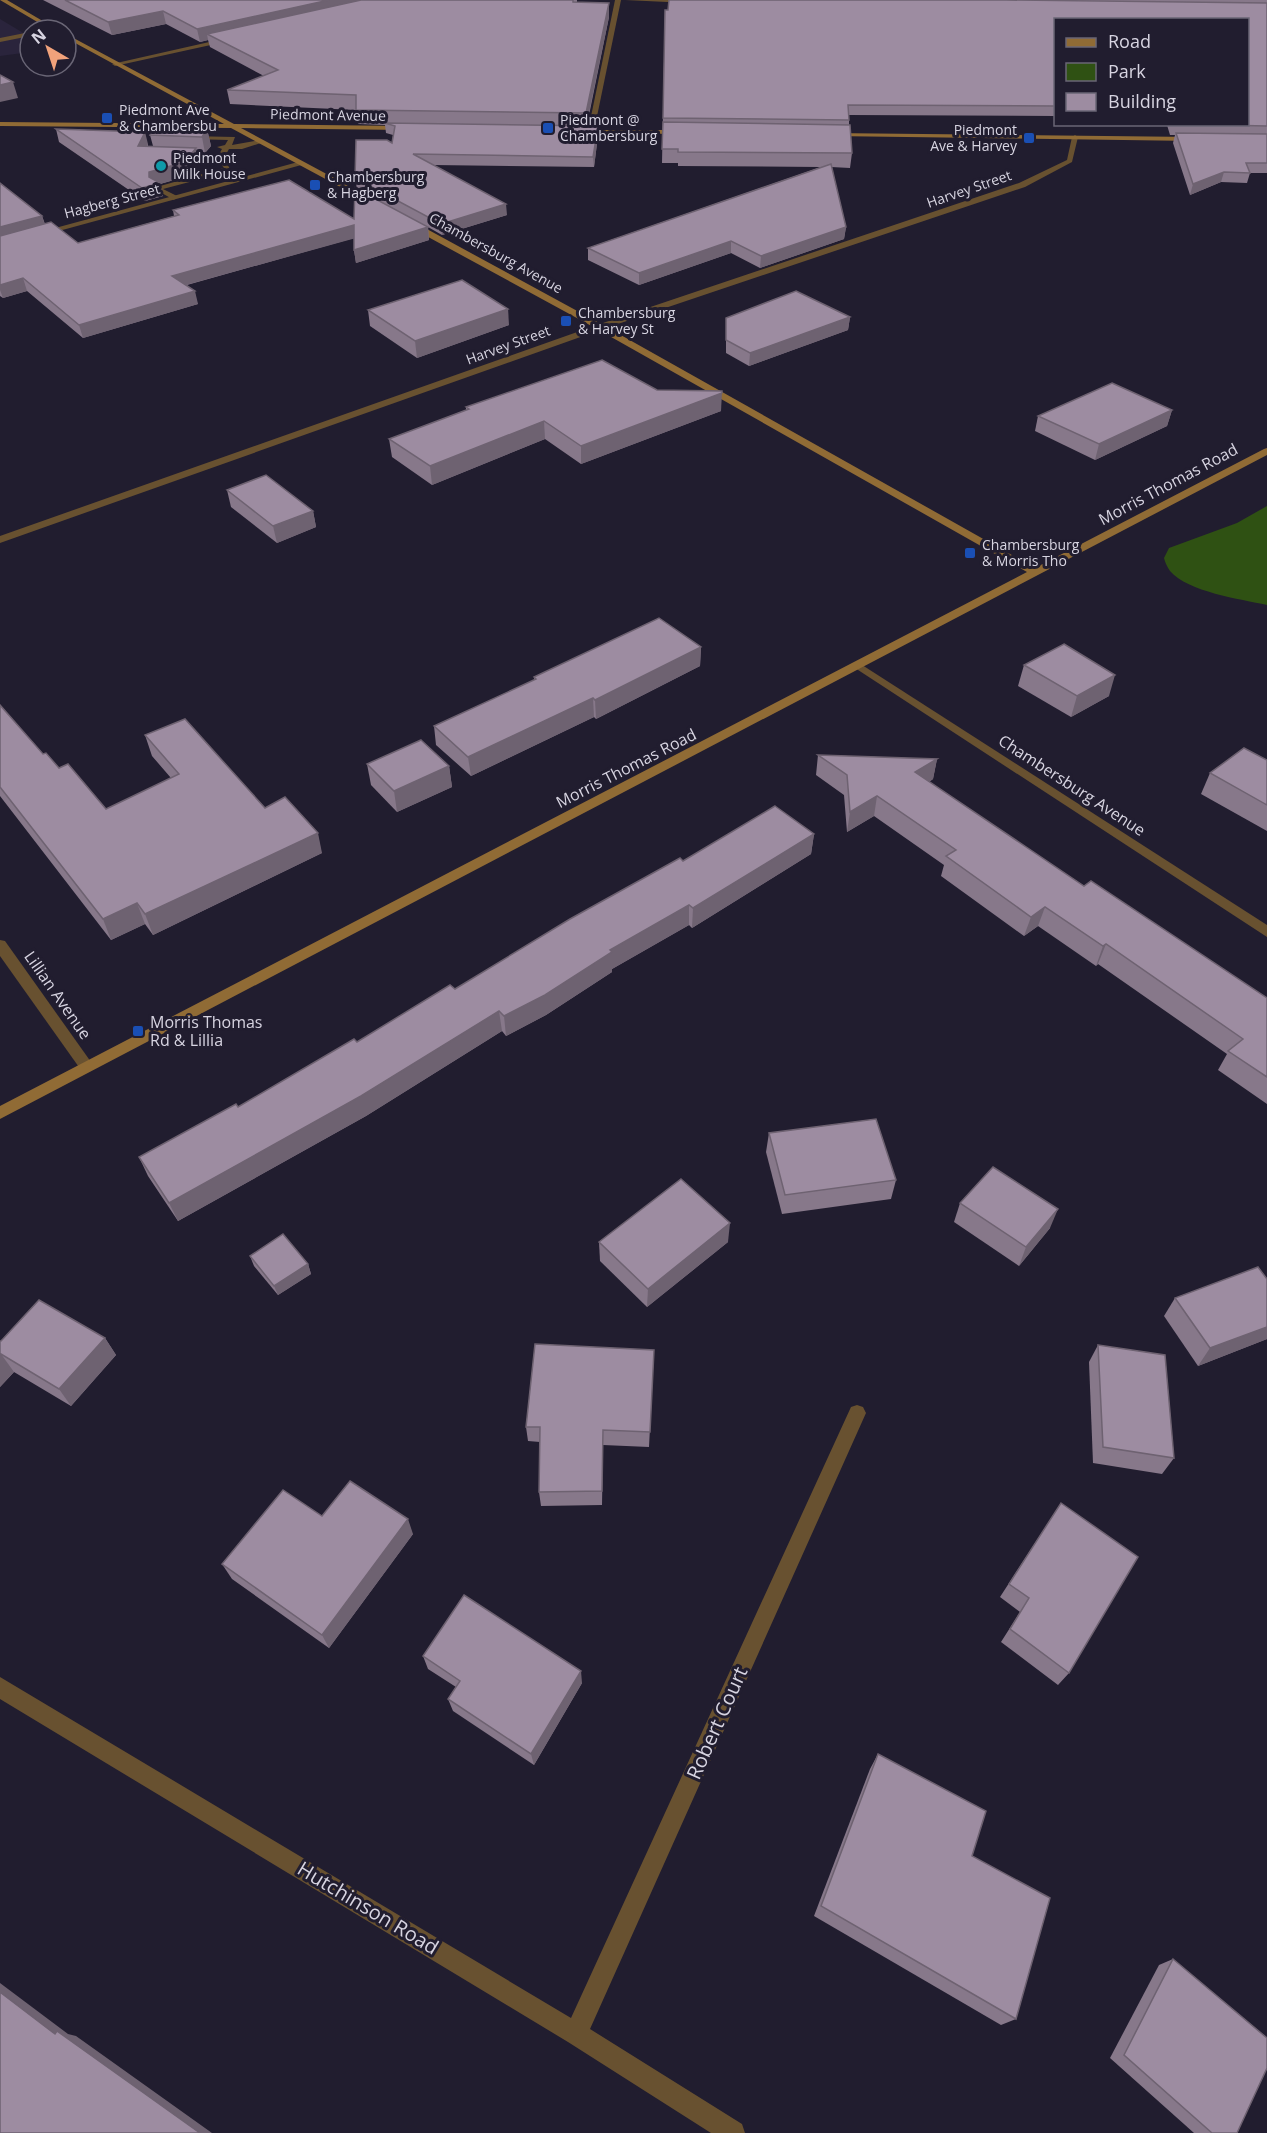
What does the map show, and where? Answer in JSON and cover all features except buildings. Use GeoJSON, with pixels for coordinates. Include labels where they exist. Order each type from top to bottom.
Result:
{"type":"FeatureCollection","features":[{"type":"Feature","properties":{"kind":"main road"},"geometry":{"type":"LineString","coordinates":[[3,0],[34,18]]}},
{"type":"Feature","properties":{"kind":"main road"},"geometry":{"type":"LineString","coordinates":[[78,43],[384,209]]}},
{"type":"Feature","properties":{"kind":"main road","name":"Piedmont Avenue"},"geometry":{"type":"LineString","coordinates":[[0,124],[414,128]]}},
{"type":"Feature","properties":{"kind":"main road"},"geometry":{"type":"LineString","coordinates":[[567,130],[693,132]]}},
{"type":"Feature","properties":{"kind":"main road"},"geometry":{"type":"LineString","coordinates":[[819,134],[1207,139]]}},
{"type":"Feature","properties":{"kind":"main road","name":"Chambersburg Avenue"},"geometry":{"type":"LineString","coordinates":[[404,220],[600,327],[1035,572]]}},
{"type":"Feature","properties":{"kind":"main road","name":"Morris Thomas Road"},"geometry":{"type":"LineString","coordinates":[[0,1113],[86,1066],[860,666],[1267,451]]}},
{"type":"Feature","properties":{"kind":"street"},"geometry":{"type":"LineString","coordinates":[[591,131],[618,0]]}},
{"type":"Feature","properties":{"kind":"street"},"geometry":{"type":"LineString","coordinates":[[628,0],[699,1]]}},
{"type":"Feature","properties":{"kind":"street"},"geometry":{"type":"LineString","coordinates":[[0,40],[18,36]]}},
{"type":"Feature","properties":{"kind":"street"},"geometry":{"type":"LineString","coordinates":[[115,64],[239,37]]}},
{"type":"Feature","properties":{"kind":"street"},"geometry":{"type":"LineString","coordinates":[[159,135],[165,125]]}},
{"type":"Feature","properties":{"kind":"street"},"geometry":{"type":"LineString","coordinates":[[179,137],[233,138],[220,158]]}},
{"type":"Feature","properties":{"kind":"street","name":"Harvey Street"},"geometry":{"type":"LineString","coordinates":[[0,540],[600,327],[1022,185],[1070,161],[1075,137]]}},
{"type":"Feature","properties":{"kind":"street"},"geometry":{"type":"LineString","coordinates":[[210,147],[242,147],[261,142]]}},
{"type":"Feature","properties":{"kind":"street"},"geometry":{"type":"LineString","coordinates":[[166,157],[220,158]]}},
{"type":"Feature","properties":{"kind":"street"},"geometry":{"type":"LineString","coordinates":[[174,198],[157,188],[228,169],[220,158]]}},
{"type":"Feature","properties":{"kind":"street","name":"Hagberg Street"},"geometry":{"type":"LineString","coordinates":[[0,244],[301,164]]}},
{"type":"Feature","properties":{"kind":"street","name":"Chambersburg Avenue"},"geometry":{"type":"LineString","coordinates":[[860,666],[1267,932]]}},
{"type":"Feature","properties":{"kind":"street","name":"Lillian Avenue"},"geometry":{"type":"LineString","coordinates":[[0,945],[86,1066]]}},
{"type":"Feature","properties":{"kind":"street","name":"Robert Court"},"geometry":{"type":"LineString","coordinates":[[576,2034],[857,1413]]}},
{"type":"Feature","properties":{"kind":"street","name":"Hutchinson Road"},"geometry":{"type":"LineString","coordinates":[[0,1687],[576,2034],[733,2133]]}},
{"type":"Feature","properties":{"kind":"shaded area"},"geometry":{"type":"Polygon","coordinates":[[[0,19],[18,30],[18,54],[0,56],[0,19]]]}},
{"type":"Feature","properties":{"kind":"green space"},"geometry":{"type":"Polygon","coordinates":[[[1267,506],[1267,605],[1201,589],[1178,578],[1169,569],[1164,558],[1169,548],[1237,523],[1267,506]]]}},
{"type":"Feature","properties":{"kind":"place","name":"Piedmont Ave & Chambersbu"},"geometry":{"type":"Point","coordinates":[107,118]}},
{"type":"Feature","properties":{"kind":"place","name":"Piedmont @ Chambersburg"},"geometry":{"type":"Point","coordinates":[548,128]}},
{"type":"Feature","properties":{"kind":"place","name":"Piedmont Ave & Harvey"},"geometry":{"type":"Point","coordinates":[1029,138]}},
{"type":"Feature","properties":{"kind":"place","name":"Piedmont Milk House"},"geometry":{"type":"Point","coordinates":[161,166]}},
{"type":"Feature","properties":{"kind":"place","name":"Chambersburg & Hagberg"},"geometry":{"type":"Point","coordinates":[315,185]}},
{"type":"Feature","properties":{"kind":"place","name":"Chambersburg & Harvey St"},"geometry":{"type":"Point","coordinates":[566,321]}},
{"type":"Feature","properties":{"kind":"place","name":"Chambersburg & Morris Tho"},"geometry":{"type":"Point","coordinates":[970,553]}},
{"type":"Feature","properties":{"kind":"place","name":"Morris Thomas Rd & Lillia"},"geometry":{"type":"Point","coordinates":[138,1031]}}]}
